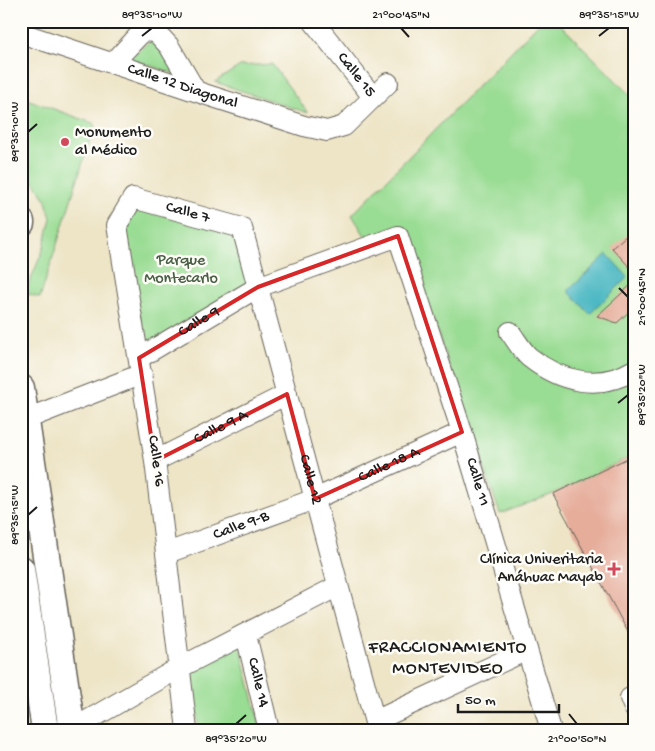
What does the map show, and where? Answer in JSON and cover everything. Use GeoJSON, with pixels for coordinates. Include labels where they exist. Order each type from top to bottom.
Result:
{"type":"FeatureCollection","features":[{"type":"Feature","properties":{"kind":"main road"},"geometry":{"type":"LineString","coordinates":[[21,388],[23,420],[72,730]]}},
{"type":"Feature","properties":{"kind":"main road"},"geometry":{"type":"LineString","coordinates":[[21,569],[45,730]]}},
{"type":"Feature","properties":{"kind":"street"},"geometry":{"type":"LineString","coordinates":[[21,28],[31,21]]}},
{"type":"Feature","properties":{"kind":"street","name":"Calle 15"},"geometry":{"type":"LineString","coordinates":[[313,21],[373,97],[344,126]]}},
{"type":"Feature","properties":{"kind":"street"},"geometry":{"type":"LineString","coordinates":[[113,64],[143,31],[156,32],[169,46],[195,90]]}},
{"type":"Feature","properties":{"kind":"street","name":"Calle 12 Diagonal"},"geometry":{"type":"LineString","coordinates":[[21,33],[304,126],[327,131],[344,126]]}},
{"type":"Feature","properties":{"kind":"street"},"geometry":{"type":"LineString","coordinates":[[373,97],[388,83]]}},
{"type":"Feature","properties":{"kind":"street","name":"Calle 7"},"geometry":{"type":"LineString","coordinates":[[133,198],[242,228]]}},
{"type":"Feature","properties":{"kind":"street","name":"Calle 16"},"geometry":{"type":"LineString","coordinates":[[133,198],[117,225],[155,460],[167,553],[178,668],[188,730]]}},
{"type":"Feature","properties":{"kind":"street","name":"Calle 12"},"geometry":{"type":"LineString","coordinates":[[242,228],[376,726]]}},
{"type":"Feature","properties":{"kind":"street","name":"Calle 11"},"geometry":{"type":"LineString","coordinates":[[258,287],[398,236],[462,432],[551,730]]}},
{"type":"Feature","properties":{"kind":"street","name":"Calle 9"},"geometry":{"type":"LineString","coordinates":[[23,420],[140,366],[258,287]]}},
{"type":"Feature","properties":{"kind":"street"},"geometry":{"type":"LineString","coordinates":[[510,332],[528,357],[578,382],[601,383],[620,378],[634,370]]}},
{"type":"Feature","properties":{"kind":"street","name":"Calle 9 A"},"geometry":{"type":"LineString","coordinates":[[155,460],[287,394]]}},
{"type":"Feature","properties":{"kind":"street","name":"Calle 18 A"},"geometry":{"type":"LineString","coordinates":[[315,499],[462,432]]}},
{"type":"Feature","properties":{"kind":"street","name":"Calle 9-B"},"geometry":{"type":"LineString","coordinates":[[167,553],[315,499]]}},
{"type":"Feature","properties":{"kind":"street"},"geometry":{"type":"LineString","coordinates":[[72,730],[178,668],[246,635],[338,586]]}},
{"type":"Feature","properties":{"kind":"street","name":"Calle 14"},"geometry":{"type":"LineString","coordinates":[[246,635],[269,730]]}},
{"type":"Feature","properties":{"kind":"street"},"geometry":{"type":"LineString","coordinates":[[376,726],[527,650]]}},
{"type":"Feature","properties":{"kind":"highlighted area"},"geometry":{"type":"Polygon","coordinates":[[[398,236],[462,432],[315,499],[287,394],[155,461],[139,358],[258,287],[398,236]]]}},
{"type":"Feature","properties":{"kind":"green space"},"geometry":{"type":"Polygon","coordinates":[[[541,21],[557,21],[634,99],[634,455],[553,494],[500,514],[409,249],[388,232],[365,236],[352,215],[541,21]]]}},
{"type":"Feature","properties":{"kind":"green space"},"geometry":{"type":"Polygon","coordinates":[[[153,39],[181,76],[129,58],[153,39]]]}},
{"type":"Feature","properties":{"kind":"green space"},"geometry":{"type":"Polygon","coordinates":[[[272,64],[308,113],[215,82],[240,66],[272,64]]]}},
{"type":"Feature","properties":{"kind":"green space"},"geometry":{"type":"Polygon","coordinates":[[[21,97],[95,124],[40,298],[25,293],[43,250],[51,218],[45,198],[21,163],[21,97]]]}},
{"type":"Feature","properties":{"kind":"green space","name":"Parque Montecarlo"},"geometry":{"type":"Polygon","coordinates":[[[136,204],[238,236],[255,284],[145,350],[125,236],[136,204]]]}},
{"type":"Feature","properties":{"kind":"green space"},"geometry":{"type":"Polygon","coordinates":[[[240,645],[261,730],[199,730],[191,672],[240,645]]]}},
{"type":"Feature","properties":{"kind":"water"},"geometry":{"type":"Polygon","coordinates":[[[607,254],[628,277],[590,314],[568,291],[607,254]]]}},
{"type":"Feature","properties":{"kind":"building"},"geometry":{"type":"Polygon","coordinates":[[[634,229],[634,272],[612,248],[634,229]]]}},
{"type":"Feature","properties":{"kind":"building"},"geometry":{"type":"Polygon","coordinates":[[[634,282],[634,307],[617,323],[597,316],[634,282]]]}},
{"type":"Feature","properties":{"kind":"building","name":"Clínica Univeritaria Anáhuac Mayab"},"geometry":{"type":"Polygon","coordinates":[[[634,455],[634,643],[553,494],[634,455]]]}},
{"type":"Feature","properties":{"kind":"place","name":"Monumento al Médico"},"geometry":{"type":"Point","coordinates":[65,142]}},
{"type":"Feature","properties":{"kind":"place","name":"Clínica Univeritaria Anáhuac Mayab"},"geometry":{"type":"Point","coordinates":[614,569]}},
{"type":"Feature","properties":{"kind":"district","name":"FRACCIONAMIENTO MONTEVIDEO"},"geometry":{"type":"Point","coordinates":[448,658]}}]}
